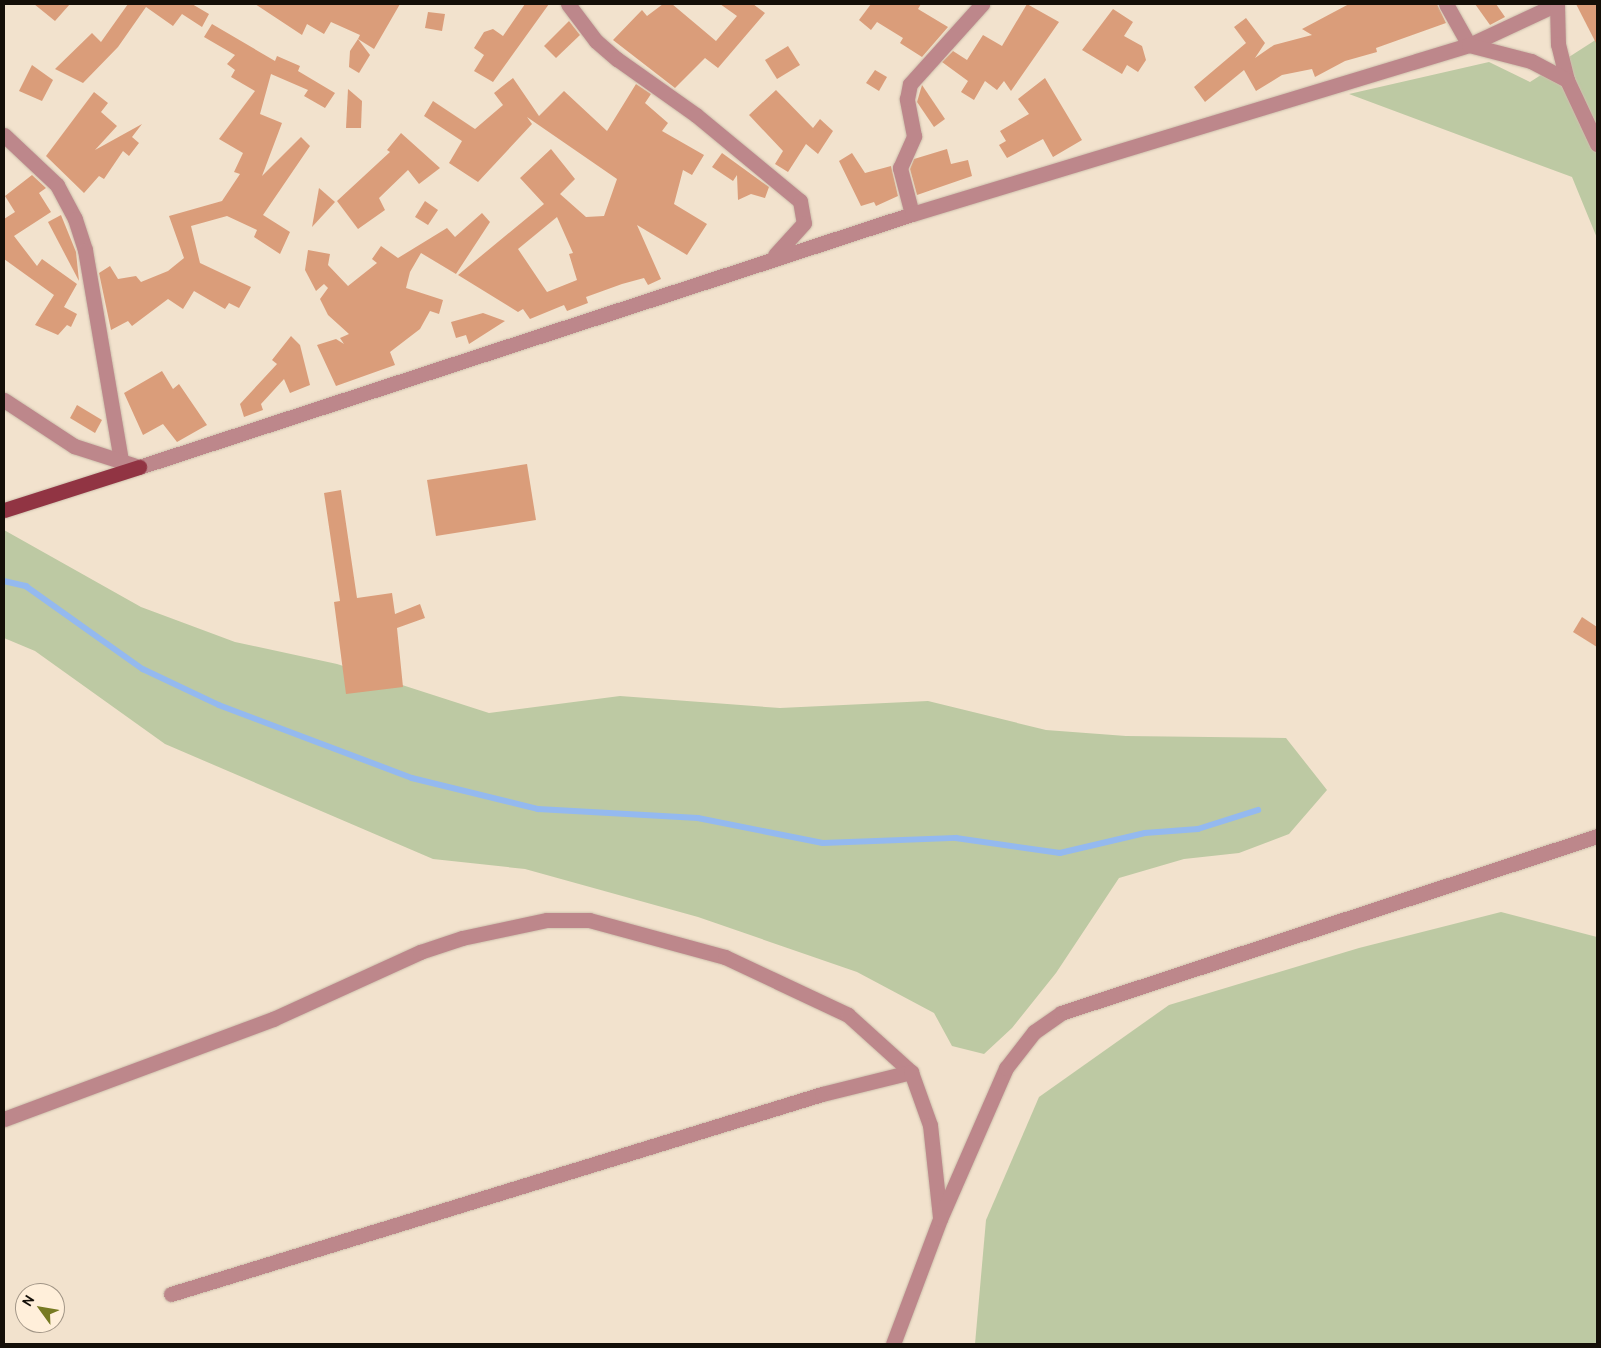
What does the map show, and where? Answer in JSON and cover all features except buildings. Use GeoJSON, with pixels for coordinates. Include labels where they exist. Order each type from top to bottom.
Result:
{"type":"FeatureCollection","features":[{"type":"Feature","properties":{"kind":"main road"},"geometry":{"type":"LineString","coordinates":[[4,510],[139,467]]}},
{"type":"Feature","properties":{"kind":"street"},"geometry":{"type":"LineString","coordinates":[[568,4],[596,42],[617,60],[696,115],[800,201],[804,223],[772,258]]}},
{"type":"Feature","properties":{"kind":"street"},"geometry":{"type":"LineString","coordinates":[[912,214],[900,168],[914,136],[907,99],[910,84],[982,4]]}},
{"type":"Feature","properties":{"kind":"street"},"geometry":{"type":"LineString","coordinates":[[1446,4],[1469,45],[1531,61],[1567,80]]}},
{"type":"Feature","properties":{"kind":"street"},"geometry":{"type":"LineString","coordinates":[[4,400],[54,436],[139,467],[772,258],[1469,45],[1557,4],[1558,44],[1567,80],[1597,144]]}},
{"type":"Feature","properties":{"kind":"street"},"geometry":{"type":"LineString","coordinates":[[4,135],[58,185],[75,219],[85,250],[121,460]]}},
{"type":"Feature","properties":{"kind":"street"},"geometry":{"type":"LineString","coordinates":[[893,1344],[940,1219],[1006,1068],[1034,1032],[1061,1013],[1597,836]]}},
{"type":"Feature","properties":{"kind":"street"},"geometry":{"type":"LineString","coordinates":[[4,1119],[273,1019],[420,952],[462,938],[547,920],[589,920],[725,957],[848,1015],[911,1072],[930,1125],[940,1219]]}},
{"type":"Feature","properties":{"kind":"street"},"geometry":{"type":"LineString","coordinates":[[171,1294],[822,1094],[911,1072]]}},
{"type":"Feature","properties":{"kind":"green space"},"geometry":{"type":"Polygon","coordinates":[[[1597,39],[1597,238],[1572,177],[1349,94],[1489,62],[1530,82],[1597,39]]]}},
{"type":"Feature","properties":{"kind":"green space"},"geometry":{"type":"Polygon","coordinates":[[[4,530],[141,607],[235,642],[337,664],[489,713],[620,696],[780,708],[928,701],[1046,730],[1126,736],[1286,738],[1327,790],[1289,834],[1239,853],[1184,859],[1119,878],[1056,973],[1012,1028],[984,1054],[952,1046],[934,1013],[857,972],[698,917],[525,869],[433,859],[165,744],[35,651],[4,638],[4,530]]]}},
{"type":"Feature","properties":{"kind":"green space"},"geometry":{"type":"Polygon","coordinates":[[[1501,912],[1597,937],[1597,1344],[975,1344],[986,1220],[1039,1097],[1169,1005],[1359,948],[1501,912]]]}},
{"type":"Feature","properties":{"kind":"waterway"},"geometry":{"type":"LineString","coordinates":[[4,581],[26,586],[143,669],[219,705],[412,778],[538,809],[698,818],[823,843],[956,838],[1060,853],[1145,833],[1198,829],[1258,810]]}}]}
